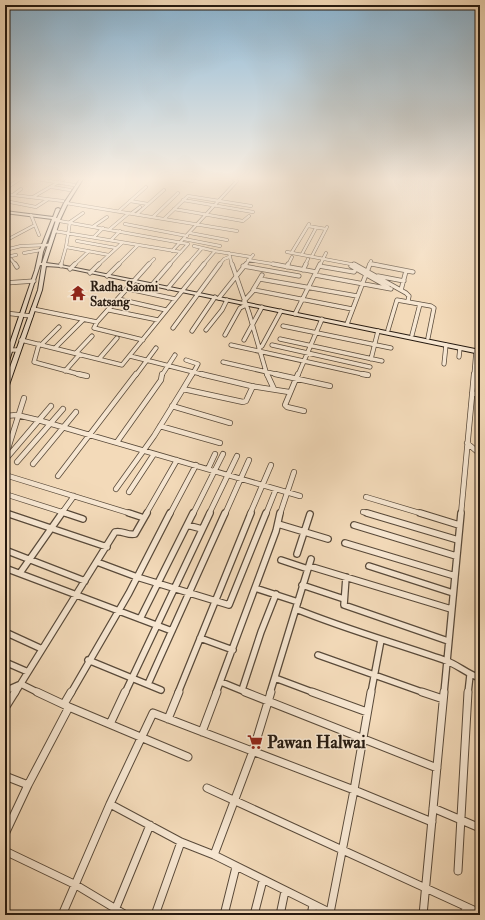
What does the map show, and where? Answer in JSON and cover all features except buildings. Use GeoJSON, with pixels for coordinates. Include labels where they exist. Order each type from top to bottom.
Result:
{"type":"FeatureCollection","features":[{"type":"Feature","properties":{"kind":"main road"},"geometry":{"type":"LineString","coordinates":[[5,388],[17,350],[40,290],[42,248],[54,222]]}},
{"type":"Feature","properties":{"kind":"main road"},"geometry":{"type":"LineString","coordinates":[[5,364],[8,350],[54,231],[55,222]]}},
{"type":"Feature","properties":{"kind":"main road"},"geometry":{"type":"LineString","coordinates":[[41,264],[61,266],[245,303],[478,352]]}},
{"type":"Feature","properties":{"kind":"street"},"geometry":{"type":"LineString","coordinates":[[34,222],[39,235]]}},
{"type":"Feature","properties":{"kind":"street"},"geometry":{"type":"LineString","coordinates":[[61,266],[69,233],[70,222],[188,244],[152,285]]}},
{"type":"Feature","properties":{"kind":"street"},"geometry":{"type":"LineString","coordinates":[[94,226],[100,222]]}},
{"type":"Feature","properties":{"kind":"street"},"geometry":{"type":"LineString","coordinates":[[110,229],[119,222]]}},
{"type":"Feature","properties":{"kind":"street"},"geometry":{"type":"LineString","coordinates":[[181,222],[237,231]]}},
{"type":"Feature","properties":{"kind":"street"},"geometry":{"type":"LineString","coordinates":[[172,251],[200,222]]}},
{"type":"Feature","properties":{"kind":"street"},"geometry":{"type":"LineString","coordinates":[[125,224],[227,240]]}},
{"type":"Feature","properties":{"kind":"street"},"geometry":{"type":"LineString","coordinates":[[6,239],[35,225]]}},
{"type":"Feature","properties":{"kind":"street"},"geometry":{"type":"LineString","coordinates":[[292,252],[308,225],[316,228],[326,228],[312,256]]}},
{"type":"Feature","properties":{"kind":"street"},"geometry":{"type":"LineString","coordinates":[[135,234],[142,227]]}},
{"type":"Feature","properties":{"kind":"street"},"geometry":{"type":"LineString","coordinates":[[94,237],[103,228]]}},
{"type":"Feature","properties":{"kind":"street"},"geometry":{"type":"LineString","coordinates":[[302,254],[316,228]]}},
{"type":"Feature","properties":{"kind":"street"},"geometry":{"type":"LineString","coordinates":[[54,231],[181,252]]}},
{"type":"Feature","properties":{"kind":"street"},"geometry":{"type":"LineString","coordinates":[[111,240],[120,232]]}},
{"type":"Feature","properties":{"kind":"street"},"geometry":{"type":"LineString","coordinates":[[184,239],[220,246]]}},
{"type":"Feature","properties":{"kind":"street"},"geometry":{"type":"LineString","coordinates":[[77,241],[116,248]]}},
{"type":"Feature","properties":{"kind":"street"},"geometry":{"type":"LineString","coordinates":[[164,249],[171,241]]}},
{"type":"Feature","properties":{"kind":"street"},"geometry":{"type":"LineString","coordinates":[[90,273],[122,242]]}},
{"type":"Feature","properties":{"kind":"street"},"geometry":{"type":"LineString","coordinates":[[24,253],[49,245]]}},
{"type":"Feature","properties":{"kind":"street"},"geometry":{"type":"LineString","coordinates":[[106,276],[138,246]]}},
{"type":"Feature","properties":{"kind":"street"},"geometry":{"type":"LineString","coordinates":[[194,246],[229,255],[251,257],[316,274],[402,292]]}},
{"type":"Feature","properties":{"kind":"street"},"geometry":{"type":"LineString","coordinates":[[5,250],[18,247],[42,248]]}},
{"type":"Feature","properties":{"kind":"street"},"geometry":{"type":"LineString","coordinates":[[66,247],[109,255]]}},
{"type":"Feature","properties":{"kind":"street"},"geometry":{"type":"LineString","coordinates":[[168,288],[202,248]]}},
{"type":"Feature","properties":{"kind":"street"},"geometry":{"type":"LineString","coordinates":[[21,340],[122,365],[214,250]]}},
{"type":"Feature","properties":{"kind":"street"},"geometry":{"type":"LineString","coordinates":[[70,269],[89,251]]}},
{"type":"Feature","properties":{"kind":"street"},"geometry":{"type":"LineString","coordinates":[[287,252],[349,263],[391,289]]}},
{"type":"Feature","properties":{"kind":"street"},"geometry":{"type":"LineString","coordinates":[[295,314],[326,253]]}},
{"type":"Feature","properties":{"kind":"street"},"geometry":{"type":"LineString","coordinates":[[6,257],[16,254]]}},
{"type":"Feature","properties":{"kind":"street"},"geometry":{"type":"LineString","coordinates":[[229,255],[268,378],[274,389]]}},
{"type":"Feature","properties":{"kind":"street"},"geometry":{"type":"LineString","coordinates":[[173,328],[224,259],[229,255]]}},
{"type":"Feature","properties":{"kind":"street"},"geometry":{"type":"LineString","coordinates":[[6,257],[17,267]]}},
{"type":"Feature","properties":{"kind":"street"},"geometry":{"type":"LineString","coordinates":[[192,331],[251,257]]}},
{"type":"Feature","properties":{"kind":"street"},"geometry":{"type":"LineString","coordinates":[[287,267],[292,257]]}},
{"type":"Feature","properties":{"kind":"street"},"geometry":{"type":"LineString","coordinates":[[143,340],[94,328],[97,322],[129,289],[154,260]]}},
{"type":"Feature","properties":{"kind":"street"},"geometry":{"type":"LineString","coordinates":[[243,266],[300,276],[308,260]]}},
{"type":"Feature","properties":{"kind":"street"},"geometry":{"type":"LineString","coordinates":[[347,324],[370,262],[413,272]]}},
{"type":"Feature","properties":{"kind":"street"},"geometry":{"type":"LineString","coordinates":[[349,263],[348,265],[366,273],[404,281]]}},
{"type":"Feature","properties":{"kind":"street"},"geometry":{"type":"LineString","coordinates":[[319,266],[354,272],[356,269]]}},
{"type":"Feature","properties":{"kind":"street"},"geometry":{"type":"LineString","coordinates":[[402,292],[406,271]]}},
{"type":"Feature","properties":{"kind":"street"},"geometry":{"type":"LineString","coordinates":[[373,275],[409,296],[408,301]]}},
{"type":"Feature","properties":{"kind":"street"},"geometry":{"type":"LineString","coordinates":[[225,335],[240,308],[245,303],[261,277],[357,296]]}},
{"type":"Feature","properties":{"kind":"street"},"geometry":{"type":"LineString","coordinates":[[5,283],[34,281]]}},
{"type":"Feature","properties":{"kind":"street"},"geometry":{"type":"LineString","coordinates":[[129,289],[175,298]]}},
{"type":"Feature","properties":{"kind":"street"},"geometry":{"type":"LineString","coordinates":[[253,290],[352,309]]}},
{"type":"Feature","properties":{"kind":"street"},"geometry":{"type":"LineString","coordinates":[[118,299],[166,310]]}},
{"type":"Feature","properties":{"kind":"street"},"geometry":{"type":"LineString","coordinates":[[206,330],[227,300]]}},
{"type":"Feature","properties":{"kind":"street"},"geometry":{"type":"LineString","coordinates":[[388,330],[397,300],[408,301],[434,308],[428,338]]}},
{"type":"Feature","properties":{"kind":"street"},"geometry":{"type":"LineString","coordinates":[[412,335],[420,304]]}},
{"type":"Feature","properties":{"kind":"street"},"geometry":{"type":"LineString","coordinates":[[244,340],[262,307]]}},
{"type":"Feature","properties":{"kind":"street"},"geometry":{"type":"LineString","coordinates":[[33,309],[97,322]]}},
{"type":"Feature","properties":{"kind":"street"},"geometry":{"type":"LineString","coordinates":[[109,310],[158,320]]}},
{"type":"Feature","properties":{"kind":"street"},"geometry":{"type":"LineString","coordinates":[[260,350],[281,311]]}},
{"type":"Feature","properties":{"kind":"street"},"geometry":{"type":"LineString","coordinates":[[5,313],[31,316]]}},
{"type":"Feature","properties":{"kind":"street"},"geometry":{"type":"LineString","coordinates":[[304,411],[286,406],[289,392],[308,354],[322,319]]}},
{"type":"Feature","properties":{"kind":"street"},"geometry":{"type":"LineString","coordinates":[[55,348],[83,320]]}},
{"type":"Feature","properties":{"kind":"street"},"geometry":{"type":"LineString","coordinates":[[283,326],[391,348]]}},
{"type":"Feature","properties":{"kind":"street"},"geometry":{"type":"LineString","coordinates":[[59,327],[40,345],[34,362],[87,376]]}},
{"type":"Feature","properties":{"kind":"street"},"geometry":{"type":"LineString","coordinates":[[371,359],[378,331]]}},
{"type":"Feature","properties":{"kind":"street"},"geometry":{"type":"LineString","coordinates":[[65,371],[92,336]]}},
{"type":"Feature","properties":{"kind":"street"},"geometry":{"type":"LineString","coordinates":[[100,359],[117,338]]}},
{"type":"Feature","properties":{"kind":"street"},"geometry":{"type":"LineString","coordinates":[[280,339],[382,361]]}},
{"type":"Feature","properties":{"kind":"street"},"geometry":{"type":"LineString","coordinates":[[444,364],[446,345]]}},
{"type":"Feature","properties":{"kind":"street"},"geometry":{"type":"LineString","coordinates":[[231,346],[260,350],[368,376]]}},
{"type":"Feature","properties":{"kind":"street"},"geometry":{"type":"LineString","coordinates":[[272,346],[370,367]]}},
{"type":"Feature","properties":{"kind":"street"},"geometry":{"type":"LineString","coordinates":[[58,476],[156,348]]}},
{"type":"Feature","properties":{"kind":"street"},"geometry":{"type":"LineString","coordinates":[[459,357],[460,348]]}},
{"type":"Feature","properties":{"kind":"street"},"geometry":{"type":"LineString","coordinates":[[8,350],[17,350]]}},
{"type":"Feature","properties":{"kind":"street"},"geometry":{"type":"LineString","coordinates":[[423,915],[467,443],[472,393],[477,372],[478,352]]}},
{"type":"Feature","properties":{"kind":"street"},"geometry":{"type":"LineString","coordinates":[[117,442],[161,380],[162,374],[176,355]]}},
{"type":"Feature","properties":{"kind":"street"},"geometry":{"type":"LineString","coordinates":[[130,356],[253,386],[289,392]]}},
{"type":"Feature","properties":{"kind":"street"},"geometry":{"type":"LineString","coordinates":[[116,490],[160,426],[198,363],[186,360]]}},
{"type":"Feature","properties":{"kind":"street"},"geometry":{"type":"LineString","coordinates":[[223,362],[330,386]]}},
{"type":"Feature","properties":{"kind":"street"},"geometry":{"type":"LineString","coordinates":[[183,389],[244,402],[246,401],[253,386]]}},
{"type":"Feature","properties":{"kind":"street"},"geometry":{"type":"LineString","coordinates":[[472,393],[480,395]]}},
{"type":"Feature","properties":{"kind":"street"},"geometry":{"type":"LineString","coordinates":[[5,459],[20,415],[24,398]]}},
{"type":"Feature","properties":{"kind":"street"},"geometry":{"type":"LineString","coordinates":[[5,459],[51,406]]}},
{"type":"Feature","properties":{"kind":"street"},"geometry":{"type":"LineString","coordinates":[[172,406],[230,423]]}},
{"type":"Feature","properties":{"kind":"street"},"geometry":{"type":"LineString","coordinates":[[17,462],[63,409]]}},
{"type":"Feature","properties":{"kind":"street"},"geometry":{"type":"LineString","coordinates":[[33,464],[76,412]]}},
{"type":"Feature","properties":{"kind":"street"},"geometry":{"type":"LineString","coordinates":[[5,416],[20,415],[50,423],[300,496]]}},
{"type":"Feature","properties":{"kind":"street"},"geometry":{"type":"LineString","coordinates":[[160,426],[220,443]]}},
{"type":"Feature","properties":{"kind":"street"},"geometry":{"type":"LineString","coordinates":[[467,443],[480,454]]}},
{"type":"Feature","properties":{"kind":"street"},"geometry":{"type":"LineString","coordinates":[[130,492],[154,454]]}},
{"type":"Feature","properties":{"kind":"street"},"geometry":{"type":"LineString","coordinates":[[208,469],[215,454]]}},
{"type":"Feature","properties":{"kind":"street"},"geometry":{"type":"LineString","coordinates":[[140,619],[223,454]]}},
{"type":"Feature","properties":{"kind":"street"},"geometry":{"type":"LineString","coordinates":[[110,724],[237,456]]}},
{"type":"Feature","properties":{"kind":"street"},"geometry":{"type":"LineString","coordinates":[[5,708],[116,531],[133,535],[177,460]]}},
{"type":"Feature","properties":{"kind":"street"},"geometry":{"type":"LineString","coordinates":[[148,684],[249,460]]}},
{"type":"Feature","properties":{"kind":"street"},"geometry":{"type":"LineString","coordinates":[[5,834],[88,660],[137,577],[144,560],[196,465]]}},
{"type":"Feature","properties":{"kind":"street"},"geometry":{"type":"LineString","coordinates":[[168,719],[214,602],[271,465]]}},
{"type":"Feature","properties":{"kind":"street"},"geometry":{"type":"LineString","coordinates":[[202,732],[278,524],[294,472]]}},
{"type":"Feature","properties":{"kind":"street"},"geometry":{"type":"LineString","coordinates":[[5,475],[144,518]]}},
{"type":"Feature","properties":{"kind":"street"},"geometry":{"type":"LineString","coordinates":[[97,562],[137,577],[158,582],[214,602],[230,605],[276,489]]}},
{"type":"Feature","properties":{"kind":"street"},"geometry":{"type":"LineString","coordinates":[[5,494],[84,518]]}},
{"type":"Feature","properties":{"kind":"street"},"geometry":{"type":"LineString","coordinates":[[20,573],[74,496]]}},
{"type":"Feature","properties":{"kind":"street"},"geometry":{"type":"LineString","coordinates":[[366,497],[459,525]]}},
{"type":"Feature","properties":{"kind":"street"},"geometry":{"type":"LineString","coordinates":[[363,512],[458,540]]}},
{"type":"Feature","properties":{"kind":"street"},"geometry":{"type":"LineString","coordinates":[[5,513],[106,547]]}},
{"type":"Feature","properties":{"kind":"street"},"geometry":{"type":"LineString","coordinates":[[297,554],[310,514]]}},
{"type":"Feature","properties":{"kind":"street"},"geometry":{"type":"LineString","coordinates":[[278,524],[328,539]]}},
{"type":"Feature","properties":{"kind":"street"},"geometry":{"type":"LineString","coordinates":[[187,525],[202,529]]}},
{"type":"Feature","properties":{"kind":"street"},"geometry":{"type":"LineString","coordinates":[[354,525],[456,556]]}},
{"type":"Feature","properties":{"kind":"street"},"geometry":{"type":"LineString","coordinates":[[345,542],[455,576]]}},
{"type":"Feature","properties":{"kind":"street"},"geometry":{"type":"LineString","coordinates":[[5,550],[85,581]]}},
{"type":"Feature","properties":{"kind":"street"},"geometry":{"type":"LineString","coordinates":[[214,855],[253,751],[311,559]]}},
{"type":"Feature","properties":{"kind":"street"},"geometry":{"type":"LineString","coordinates":[[281,560],[346,577],[452,609]]}},
{"type":"Feature","properties":{"kind":"street"},"geometry":{"type":"LineString","coordinates":[[369,566],[453,593]]}},
{"type":"Feature","properties":{"kind":"street"},"geometry":{"type":"LineString","coordinates":[[5,568],[172,631]]}},
{"type":"Feature","properties":{"kind":"street"},"geometry":{"type":"LineString","coordinates":[[346,577],[343,603],[346,606],[448,641]]}},
{"type":"Feature","properties":{"kind":"street"},"geometry":{"type":"LineString","coordinates":[[302,585],[344,599]]}},
{"type":"Feature","properties":{"kind":"street"},"geometry":{"type":"LineString","coordinates":[[255,588],[298,602]]}},
{"type":"Feature","properties":{"kind":"street"},"geometry":{"type":"LineString","coordinates":[[242,690],[261,632],[276,594]]}},
{"type":"Feature","properties":{"kind":"street"},"geometry":{"type":"LineString","coordinates":[[296,609],[338,626],[447,661],[470,675],[480,678]]}},
{"type":"Feature","properties":{"kind":"street"},"geometry":{"type":"LineString","coordinates":[[5,632],[42,649]]}},
{"type":"Feature","properties":{"kind":"street"},"geometry":{"type":"LineString","coordinates":[[200,638],[233,650]]}},
{"type":"Feature","properties":{"kind":"street"},"geometry":{"type":"LineString","coordinates":[[110,804],[181,842],[214,855],[333,914],[342,850],[381,640]]}},
{"type":"Feature","properties":{"kind":"street"},"geometry":{"type":"LineString","coordinates":[[318,654],[443,699]]}},
{"type":"Feature","properties":{"kind":"street"},"geometry":{"type":"LineString","coordinates":[[88,660],[161,690]]}},
{"type":"Feature","properties":{"kind":"street"},"geometry":{"type":"LineString","coordinates":[[5,662],[28,672]]}},
{"type":"Feature","properties":{"kind":"street"},"geometry":{"type":"LineString","coordinates":[[458,871],[466,715],[470,675]]}},
{"type":"Feature","properties":{"kind":"street"},"geometry":{"type":"LineString","coordinates":[[275,678],[367,712]]}},
{"type":"Feature","properties":{"kind":"street"},"geometry":{"type":"LineString","coordinates":[[221,682],[436,768]]}},
{"type":"Feature","properties":{"kind":"street"},"geometry":{"type":"LineString","coordinates":[[5,691],[20,684],[188,757]]}},
{"type":"Feature","properties":{"kind":"street"},"geometry":{"type":"LineString","coordinates":[[62,915],[110,804],[153,713],[354,790],[432,822]]}},
{"type":"Feature","properties":{"kind":"street"},"geometry":{"type":"LineString","coordinates":[[5,776],[28,785]]}},
{"type":"Feature","properties":{"kind":"street"},"geometry":{"type":"LineString","coordinates":[[207,788],[480,913]]}},
{"type":"Feature","properties":{"kind":"street"},"geometry":{"type":"LineString","coordinates":[[433,808],[480,828]]}},
{"type":"Feature","properties":{"kind":"street"},"geometry":{"type":"LineString","coordinates":[[115,912],[150,825]]}},
{"type":"Feature","properties":{"kind":"street"},"geometry":{"type":"LineString","coordinates":[[155,915],[181,842]]}},
{"type":"Feature","properties":{"kind":"street"},"geometry":{"type":"LineString","coordinates":[[5,851],[76,885],[115,912],[126,915]]}},
{"type":"Feature","properties":{"kind":"street"},"geometry":{"type":"LineString","coordinates":[[224,915],[236,867]]}},
{"type":"Feature","properties":{"kind":"street"},"geometry":{"type":"LineString","coordinates":[[254,915],[263,880]]}},
{"type":"Feature","properties":{"kind":"street"},"geometry":{"type":"LineString","coordinates":[[280,915],[286,890]]}},
{"type":"Feature","properties":{"kind":"street"},"geometry":{"type":"LineString","coordinates":[[311,915],[313,905]]}},
{"type":"Feature","properties":{"kind":"street"},"geometry":{"type":"LineString","coordinates":[[463,906],[468,915]]}},
{"type":"Feature","properties":{"kind":"place","name":"Radha Saomi Satsang"},"geometry":{"type":"Point","coordinates":[78,293]}},
{"type":"Feature","properties":{"kind":"place","name":"Pawan Halwai"},"geometry":{"type":"Point","coordinates":[255,742]}}]}
